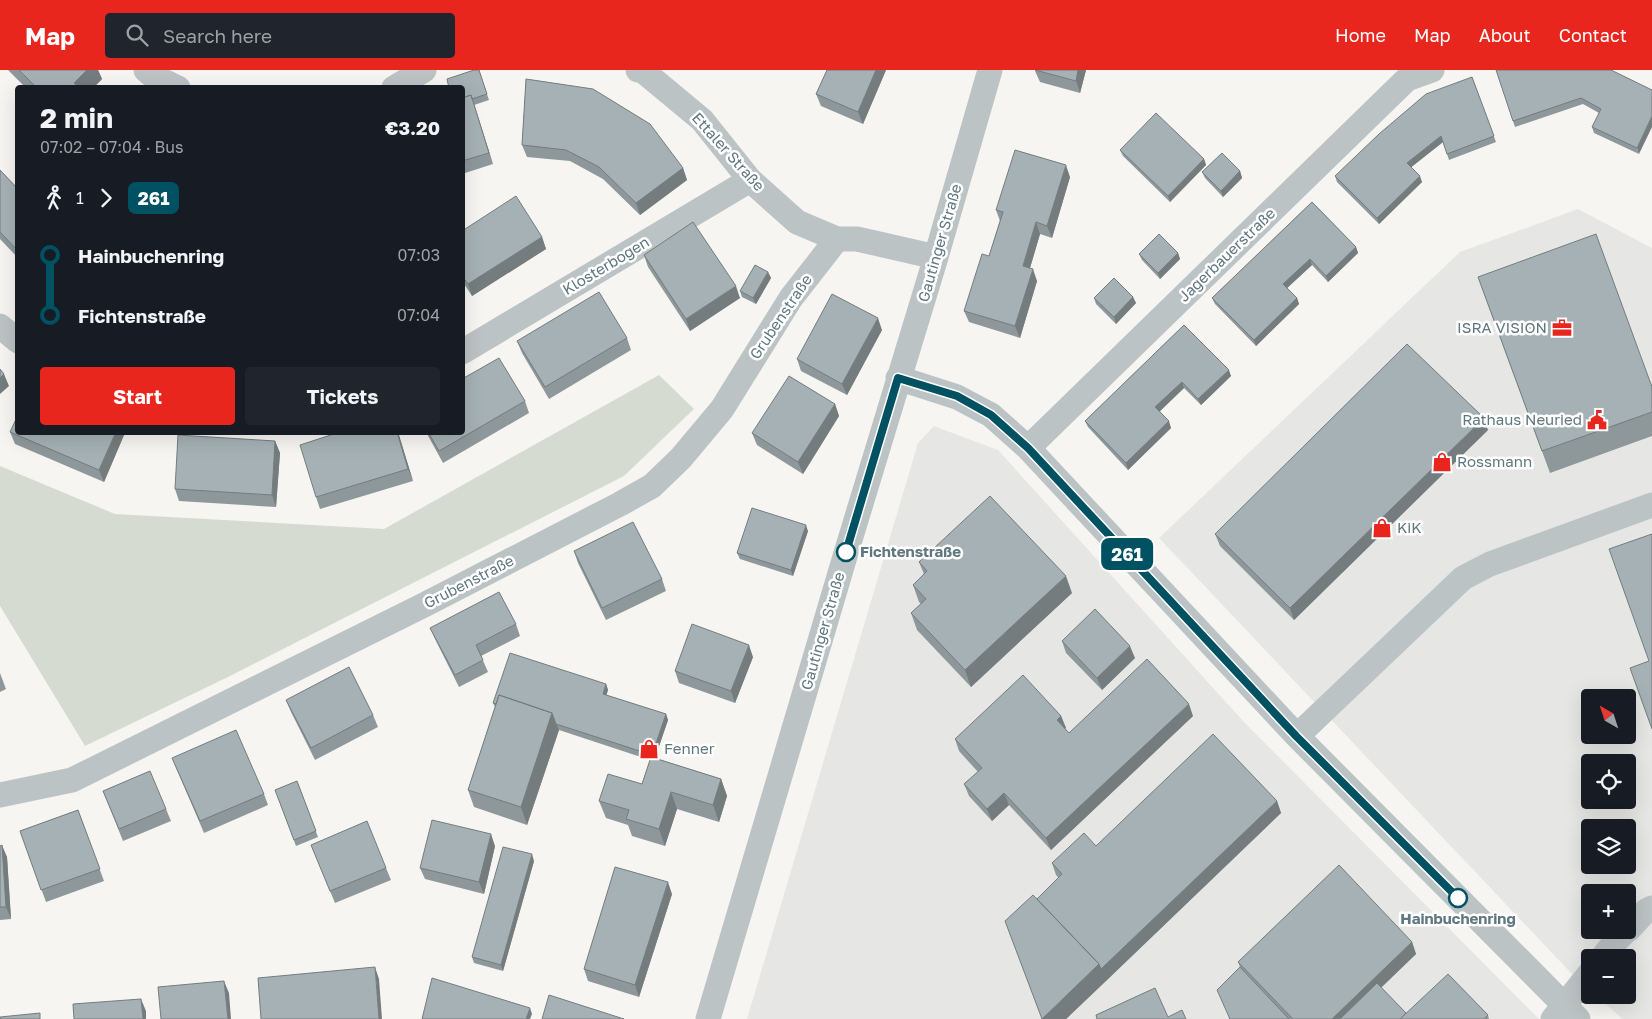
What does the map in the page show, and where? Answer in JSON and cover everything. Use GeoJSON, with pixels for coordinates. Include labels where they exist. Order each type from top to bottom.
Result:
{"type":"FeatureCollection","features":[{"type":"Feature","properties":{"kind":"street"},"geometry":{"type":"LineString","coordinates":[[146,70],[153,76],[172,85]]}},
{"type":"Feature","properties":{"kind":"street"},"geometry":{"type":"LineString","coordinates":[[399,85],[424,70]]}},
{"type":"Feature","properties":{"kind":"street","name":"Ettaler Straße"},"geometry":{"type":"LineString","coordinates":[[638,70],[643,72],[702,120],[750,180],[797,222],[837,239],[857,239],[936,256]]}},
{"type":"Feature","properties":{"kind":"street","name":"Gautinger Straße"},"geometry":{"type":"LineString","coordinates":[[708,1019],[990,70]]}},
{"type":"Feature","properties":{"kind":"street","name":"Jagerbauerstraße"},"geometry":{"type":"LineString","coordinates":[[1028,448],[1407,79],[1432,70]]}},
{"type":"Feature","properties":{"kind":"street","name":"Klosterbogen"},"geometry":{"type":"LineString","coordinates":[[465,350],[750,180]]}},
{"type":"Feature","properties":{"kind":"street","name":"Grubenstraße"},"geometry":{"type":"LineString","coordinates":[[0,795],[72,780],[424,605],[652,486],[682,458],[722,409],[792,298],[837,239]]}},
{"type":"Feature","properties":{"kind":"street"},"geometry":{"type":"LineString","coordinates":[[0,326],[15,338]]}},
{"type":"Feature","properties":{"kind":"street"},"geometry":{"type":"LineString","coordinates":[[898,378],[957,396],[991,415],[1028,448],[1296,736],[1565,1014],[1581,988]]}},
{"type":"Feature","properties":{"kind":"street"},"geometry":{"type":"LineString","coordinates":[[1296,736],[1464,578],[1490,564],[1652,505]]}},
{"type":"Feature","properties":{"kind":"street"},"geometry":{"type":"LineString","coordinates":[[1636,921],[1652,908]]}},
{"type":"Feature","properties":{"kind":"street"},"geometry":{"type":"LineString","coordinates":[[1609,949],[1618,939]]}},
{"type":"Feature","properties":{"kind":"shaded area"},"geometry":{"type":"Polygon","coordinates":[[[1578,209],[1652,248],[1652,1019],[1623,1019],[1606,1004],[1636,1004],[1636,949],[1581,949],[1581,982],[1159,538],[1460,252],[1578,209]]]}},
{"type":"Feature","properties":{"kind":"shaded area"},"geometry":{"type":"Polygon","coordinates":[[[659,375],[694,409],[624,476],[228,677],[85,746],[0,606],[0,466],[115,514],[384,529],[659,375]]]}},
{"type":"Feature","properties":{"kind":"shaded area"},"geometry":{"type":"Polygon","coordinates":[[[934,426],[998,450],[1243,721],[1539,1019],[747,1019],[918,443],[934,426]]]}},
{"type":"Feature","properties":{"kind":"building"},"geometry":{"type":"Polygon","coordinates":[[[19,70],[87,70],[74,83],[76,85],[34,85],[19,70]]]}},
{"type":"Feature","properties":{"kind":"building"},"geometry":{"type":"Polygon","coordinates":[[[479,70],[487,94],[472,99],[471,95],[465,97],[465,85],[448,85],[447,79],[479,70]]]}},
{"type":"Feature","properties":{"kind":"building"},"geometry":{"type":"Polygon","coordinates":[[[827,70],[876,70],[858,112],[816,94],[827,70]]]}},
{"type":"Feature","properties":{"kind":"building"},"geometry":{"type":"Polygon","coordinates":[[[1035,70],[1078,70],[1076,81],[1035,70]]]}},
{"type":"Feature","properties":{"kind":"building"},"geometry":{"type":"Polygon","coordinates":[[[1496,70],[1611,70],[1652,90],[1652,116],[1637,148],[1592,127],[1601,109],[1581,98],[1513,121],[1496,70]]]}},
{"type":"Feature","properties":{"kind":"building"},"geometry":{"type":"Polygon","coordinates":[[[1472,77],[1494,136],[1447,154],[1441,136],[1407,163],[1420,176],[1377,218],[1335,176],[1379,134],[1426,94],[1472,77]]]}},
{"type":"Feature","properties":{"kind":"building"},"geometry":{"type":"Polygon","coordinates":[[[526,79],[593,89],[650,124],[683,168],[636,203],[599,167],[566,150],[522,145],[526,79]]]}},
{"type":"Feature","properties":{"kind":"building"},"geometry":{"type":"Polygon","coordinates":[[[471,95],[489,153],[465,160],[465,97],[471,95]]]}},
{"type":"Feature","properties":{"kind":"building"},"geometry":{"type":"Polygon","coordinates":[[[1156,113],[1204,159],[1168,196],[1120,150],[1156,113]]]}},
{"type":"Feature","properties":{"kind":"building"},"geometry":{"type":"Polygon","coordinates":[[[1015,150],[1066,165],[1047,226],[1036,222],[1023,266],[1033,269],[1015,326],[964,311],[982,254],[989,256],[1003,212],[996,210],[1015,150]]]}},
{"type":"Feature","properties":{"kind":"building"},"geometry":{"type":"Polygon","coordinates":[[[1222,153],[1240,171],[1221,191],[1202,172],[1222,153]]]}},
{"type":"Feature","properties":{"kind":"building"},"geometry":{"type":"Polygon","coordinates":[[[0,170],[15,186],[15,248],[0,232],[0,170]]]}},
{"type":"Feature","properties":{"kind":"building"},"geometry":{"type":"Polygon","coordinates":[[[516,196],[542,237],[468,284],[465,280],[465,229],[516,196]]]}},
{"type":"Feature","properties":{"kind":"building"},"geometry":{"type":"Polygon","coordinates":[[[1312,202],[1356,247],[1326,276],[1310,259],[1283,284],[1297,298],[1254,340],[1212,298],[1312,202]]]}},
{"type":"Feature","properties":{"kind":"building"},"geometry":{"type":"Polygon","coordinates":[[[693,222],[736,286],[686,319],[644,255],[693,222]]]}},
{"type":"Feature","properties":{"kind":"building"},"geometry":{"type":"Polygon","coordinates":[[[1159,234],[1178,253],[1158,273],[1139,254],[1159,234]]]}},
{"type":"Feature","properties":{"kind":"building"},"geometry":{"type":"Polygon","coordinates":[[[1596,234],[1652,387],[1652,412],[1542,451],[1478,277],[1596,234]]]}},
{"type":"Feature","properties":{"kind":"building"},"geometry":{"type":"Polygon","coordinates":[[[755,265],[768,272],[753,298],[740,291],[755,265]]]}},
{"type":"Feature","properties":{"kind":"building"},"geometry":{"type":"Polygon","coordinates":[[[1114,278],[1133,297],[1114,317],[1094,298],[1114,278]]]}},
{"type":"Feature","properties":{"kind":"building"},"geometry":{"type":"Polygon","coordinates":[[[599,292],[627,338],[545,387],[517,341],[599,292]]]}},
{"type":"Feature","properties":{"kind":"building"},"geometry":{"type":"Polygon","coordinates":[[[832,294],[878,318],[842,384],[797,359],[832,294]]]}},
{"type":"Feature","properties":{"kind":"building"},"geometry":{"type":"Polygon","coordinates":[[[1184,325],[1229,370],[1198,399],[1182,382],[1155,407],[1169,421],[1126,463],[1085,421],[1184,325]]]}},
{"type":"Feature","properties":{"kind":"building"},"geometry":{"type":"Polygon","coordinates":[[[1407,344],[1484,418],[1290,608],[1215,534],[1407,344]]]}},
{"type":"Feature","properties":{"kind":"building"},"geometry":{"type":"Polygon","coordinates":[[[499,358],[525,401],[439,451],[430,435],[465,435],[465,377],[499,358]]]}},
{"type":"Feature","properties":{"kind":"building"},"geometry":{"type":"Polygon","coordinates":[[[0,369],[4,374],[0,378],[0,369]]]}},
{"type":"Feature","properties":{"kind":"building"},"geometry":{"type":"Polygon","coordinates":[[[789,376],[835,404],[798,462],[752,433],[789,376]]]}},
{"type":"Feature","properties":{"kind":"building"},"geometry":{"type":"Polygon","coordinates":[[[15,421],[15,434],[10,432],[15,421]]]}},
{"type":"Feature","properties":{"kind":"building"},"geometry":{"type":"Polygon","coordinates":[[[17,435],[115,435],[99,470],[17,435]]]}},
{"type":"Feature","properties":{"kind":"building"},"geometry":{"type":"Polygon","coordinates":[[[178,435],[275,441],[272,495],[175,489],[178,435]]]}},
{"type":"Feature","properties":{"kind":"building"},"geometry":{"type":"Polygon","coordinates":[[[331,435],[398,435],[408,469],[316,497],[300,445],[331,435]]]}},
{"type":"Feature","properties":{"kind":"building"},"geometry":{"type":"Polygon","coordinates":[[[990,496],[1066,576],[965,670],[911,613],[926,599],[913,585],[927,571],[919,562],[990,496]]]}},
{"type":"Feature","properties":{"kind":"building"},"geometry":{"type":"Polygon","coordinates":[[[752,508],[806,525],[791,570],[737,553],[752,508]]]}},
{"type":"Feature","properties":{"kind":"building"},"geometry":{"type":"Polygon","coordinates":[[[633,522],[662,579],[602,608],[574,551],[633,522]]]}},
{"type":"Feature","properties":{"kind":"building"},"geometry":{"type":"Polygon","coordinates":[[[1652,534],[1652,729],[1630,668],[1649,661],[1609,549],[1652,534]]]}},
{"type":"Feature","properties":{"kind":"building"},"geometry":{"type":"Polygon","coordinates":[[[499,592],[516,624],[476,645],[483,660],[455,675],[430,628],[499,592]]]}},
{"type":"Feature","properties":{"kind":"building"},"geometry":{"type":"Polygon","coordinates":[[[1095,609],[1130,646],[1097,678],[1062,641],[1095,609]]]}},
{"type":"Feature","properties":{"kind":"building"},"geometry":{"type":"Polygon","coordinates":[[[692,624],[749,645],[731,691],[675,671],[692,624]]]}},
{"type":"Feature","properties":{"kind":"building"},"geometry":{"type":"Polygon","coordinates":[[[510,653],[606,684],[603,694],[666,714],[652,755],[556,724],[552,713],[499,695],[496,704],[493,703],[510,653]]]}},
{"type":"Feature","properties":{"kind":"building"},"geometry":{"type":"Polygon","coordinates":[[[1147,659],[1189,704],[1046,838],[1004,793],[987,809],[964,784],[982,768],[955,739],[1023,675],[1061,716],[1057,720],[1069,733],[1147,659]]]}},
{"type":"Feature","properties":{"kind":"building"},"geometry":{"type":"Polygon","coordinates":[[[349,667],[373,715],[311,748],[286,700],[349,667]]]}},
{"type":"Feature","properties":{"kind":"building"},"geometry":{"type":"Polygon","coordinates":[[[499,695],[552,713],[521,807],[468,790],[499,695]]]}},
{"type":"Feature","properties":{"kind":"building"},"geometry":{"type":"Polygon","coordinates":[[[236,730],[264,794],[200,821],[172,758],[236,730]]]}},
{"type":"Feature","properties":{"kind":"building"},"geometry":{"type":"Polygon","coordinates":[[[1213,734],[1277,801],[1101,969],[1099,964],[1037,899],[1062,874],[1052,863],[1084,833],[1096,846],[1213,734]]]}},
{"type":"Feature","properties":{"kind":"building"},"geometry":{"type":"Polygon","coordinates":[[[651,757],[721,779],[713,805],[671,792],[659,829],[626,819],[629,810],[599,801],[608,774],[642,784],[651,757]]]}},
{"type":"Feature","properties":{"kind":"building"},"geometry":{"type":"Polygon","coordinates":[[[150,771],[166,809],[119,829],[103,791],[150,771]]]}},
{"type":"Feature","properties":{"kind":"building"},"geometry":{"type":"Polygon","coordinates":[[[297,781],[316,831],[294,840],[275,790],[297,781]]]}},
{"type":"Feature","properties":{"kind":"building"},"geometry":{"type":"Polygon","coordinates":[[[78,810],[100,869],[41,890],[20,831],[78,810]]]}},
{"type":"Feature","properties":{"kind":"building"},"geometry":{"type":"Polygon","coordinates":[[[432,820],[491,834],[479,882],[420,868],[432,820]]]}},
{"type":"Feature","properties":{"kind":"building"},"geometry":{"type":"Polygon","coordinates":[[[367,821],[386,868],[330,891],[311,845],[367,821]]]}},
{"type":"Feature","properties":{"kind":"building"},"geometry":{"type":"Polygon","coordinates":[[[2,845],[6,907],[0,907],[0,846],[2,845]]]}},
{"type":"Feature","properties":{"kind":"building"},"geometry":{"type":"Polygon","coordinates":[[[503,847],[532,854],[501,965],[472,957],[503,847]]]}},
{"type":"Feature","properties":{"kind":"building"},"geometry":{"type":"Polygon","coordinates":[[[1339,865],[1412,942],[1332,1019],[1293,1019],[1238,962],[1339,865]]]}},
{"type":"Feature","properties":{"kind":"building"},"geometry":{"type":"Polygon","coordinates":[[[615,867],[668,882],[635,985],[584,969],[615,867]]]}},
{"type":"Feature","properties":{"kind":"building"},"geometry":{"type":"Polygon","coordinates":[[[1033,895],[1099,964],[1042,1019],[1005,921],[1033,895]]]}},
{"type":"Feature","properties":{"kind":"building"},"geometry":{"type":"Polygon","coordinates":[[[375,967],[379,1019],[261,1019],[258,978],[375,967]]]}},
{"type":"Feature","properties":{"kind":"building"},"geometry":{"type":"Polygon","coordinates":[[[1240,967],[1289,1019],[1230,1019],[1217,990],[1240,967]]]}},
{"type":"Feature","properties":{"kind":"building"},"geometry":{"type":"Polygon","coordinates":[[[1448,974],[1488,1015],[1484,1019],[1400,1019],[1448,974]]]}},
{"type":"Feature","properties":{"kind":"building"},"geometry":{"type":"Polygon","coordinates":[[[432,978],[530,1008],[526,1019],[422,1019],[432,978]]]}},
{"type":"Feature","properties":{"kind":"building"},"geometry":{"type":"Polygon","coordinates":[[[224,981],[228,1019],[161,1019],[158,987],[224,981]]]}},
{"type":"Feature","properties":{"kind":"building"},"geometry":{"type":"Polygon","coordinates":[[[1377,983],[1406,1013],[1400,1019],[1340,1019],[1377,983]]]}},
{"type":"Feature","properties":{"kind":"building"},"geometry":{"type":"Polygon","coordinates":[[[1155,988],[1168,1017],[1182,1010],[1186,1019],[1097,1019],[1096,1015],[1155,988]]]}},
{"type":"Feature","properties":{"kind":"building"},"geometry":{"type":"Polygon","coordinates":[[[549,995],[624,1019],[542,1019],[549,995]]]}},
{"type":"Feature","properties":{"kind":"building"},"geometry":{"type":"Polygon","coordinates":[[[141,999],[143,1019],[74,1019],[73,1004],[141,999]]]}},
{"type":"Feature","properties":{"kind":"building"},"geometry":{"type":"Polygon","coordinates":[[[40,1013],[40,1019],[0,1019],[0,1017],[40,1013]]]}},
{"type":"Feature","properties":{"kind":"bus line","name":"261"},"geometry":{"type":"LineString","coordinates":[[846,552],[898,378],[957,396],[991,415],[1028,448],[1296,736],[1458,898]]}},
{"type":"Feature","properties":{"kind":"place","name":"ISRA VISION"},"geometry":{"type":"Point","coordinates":[1562,328]}},
{"type":"Feature","properties":{"kind":"place","name":"Rathaus Neuried"},"geometry":{"type":"Point","coordinates":[1597,420]}},
{"type":"Feature","properties":{"kind":"place","name":"Rossmann"},"geometry":{"type":"Point","coordinates":[1442,462]}},
{"type":"Feature","properties":{"kind":"place","name":"KiK"},"geometry":{"type":"Point","coordinates":[1382,528]}},
{"type":"Feature","properties":{"kind":"place","name":"Fichtenstraße"},"geometry":{"type":"Point","coordinates":[846,552]}},
{"type":"Feature","properties":{"kind":"place","name":"Fenner"},"geometry":{"type":"Point","coordinates":[649,749]}},
{"type":"Feature","properties":{"kind":"place","name":"Hainbuchenring"},"geometry":{"type":"Point","coordinates":[1458,898]}}]}
